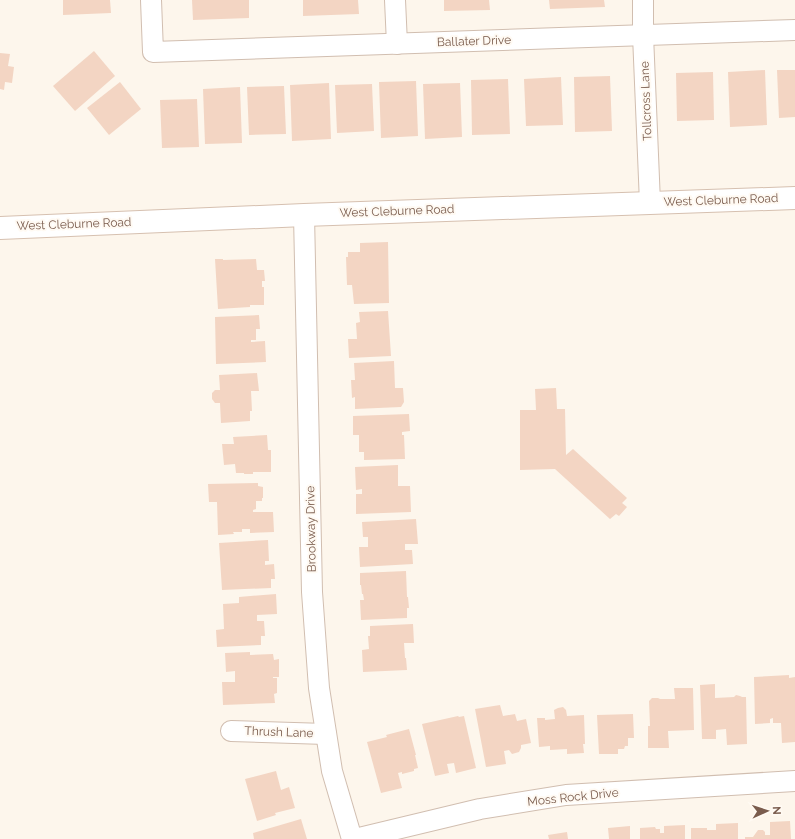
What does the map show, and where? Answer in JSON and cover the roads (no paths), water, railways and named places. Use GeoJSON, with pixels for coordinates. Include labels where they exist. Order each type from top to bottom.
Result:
{"type":"FeatureCollection","features":[{"type":"Feature","properties":{"kind":"street","name":"Ballater Drive"},"geometry":{"type":"LineString","coordinates":[[151,0],[153,52],[795,30]]}},
{"type":"Feature","properties":{"kind":"street"},"geometry":{"type":"LineString","coordinates":[[395,0],[397,44]]}},
{"type":"Feature","properties":{"kind":"street","name":"Tollcross Lane"},"geometry":{"type":"LineString","coordinates":[[643,0],[643,35],[650,203]]}},
{"type":"Feature","properties":{"kind":"street","name":"West Cleburne Road"},"geometry":{"type":"LineString","coordinates":[[0,228],[304,215],[795,198]]}},
{"type":"Feature","properties":{"kind":"street","name":"Brookway Drive"},"geometry":{"type":"LineString","coordinates":[[304,215],[312,592],[319,688],[332,771],[352,839]]}},
{"type":"Feature","properties":{"kind":"street","name":"Thrush Lane"},"geometry":{"type":"LineString","coordinates":[[231,731],[326,734]]}},
{"type":"Feature","properties":{"kind":"street","name":"Moss Rock Drive"},"geometry":{"type":"LineString","coordinates":[[355,839],[480,809],[566,795],[795,781]]}}]}
